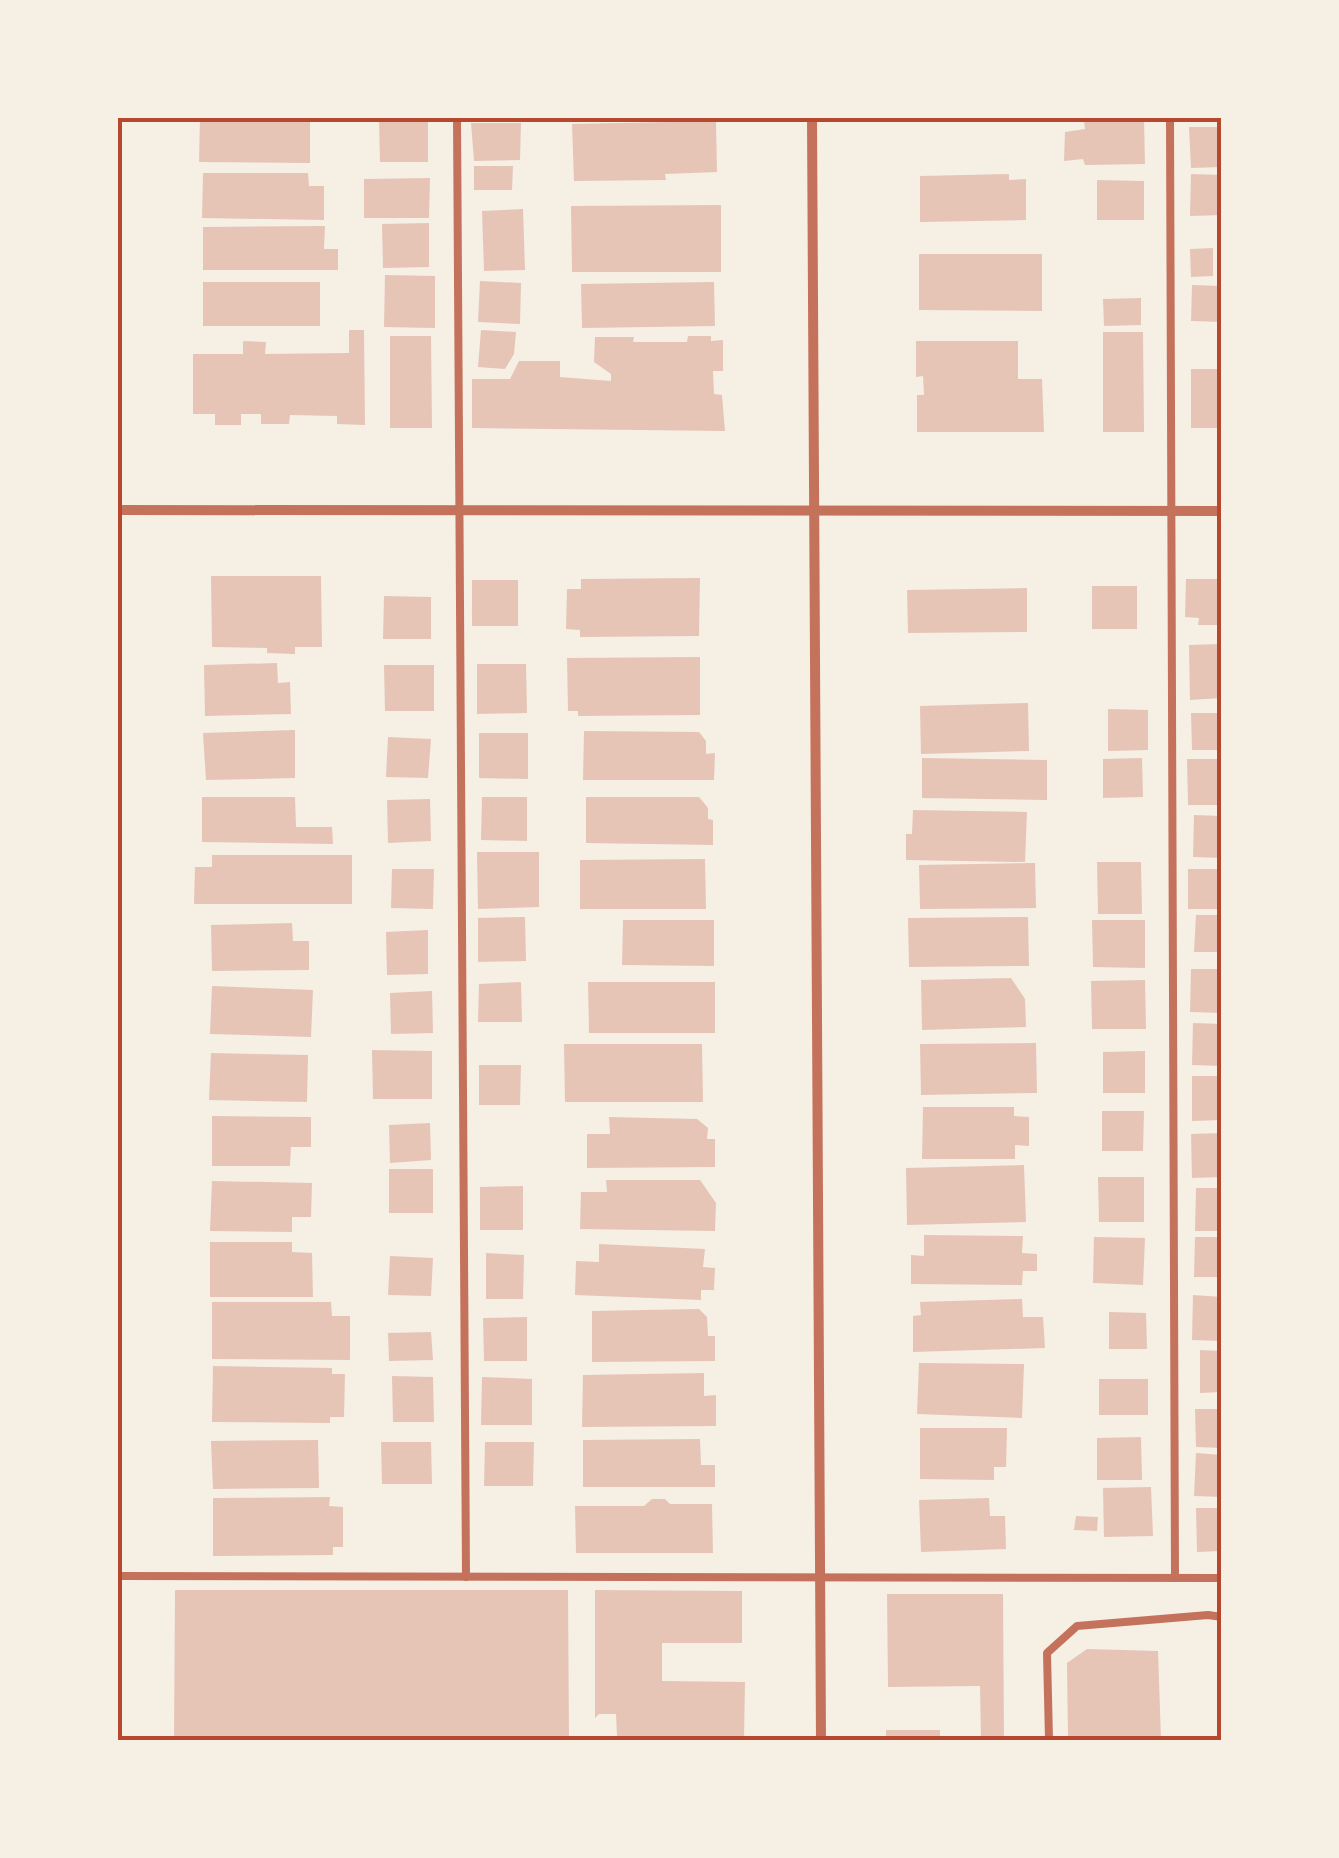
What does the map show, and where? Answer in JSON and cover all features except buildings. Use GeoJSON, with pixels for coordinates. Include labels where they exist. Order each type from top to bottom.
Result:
{"type":"FeatureCollection","features":[{"type":"Feature","properties":{"kind":"street"},"geometry":{"type":"LineString","coordinates":[[812,118],[821,1740]]}},
{"type":"Feature","properties":{"kind":"street"},"geometry":{"type":"LineString","coordinates":[[118,510],[1222,511]]}},
{"type":"Feature","properties":{"kind":"lane"},"geometry":{"type":"LineString","coordinates":[[457,118],[466,1577]]}},
{"type":"Feature","properties":{"kind":"lane"},"geometry":{"type":"LineString","coordinates":[[1170,118],[1175,1578]]}},
{"type":"Feature","properties":{"kind":"lane"},"geometry":{"type":"LineString","coordinates":[[118,1576],[1222,1578]]}},
{"type":"Feature","properties":{"kind":"lane"},"geometry":{"type":"LineString","coordinates":[[1049,1740],[1048,1653],[1077,1626],[1222,1617]]}}]}
